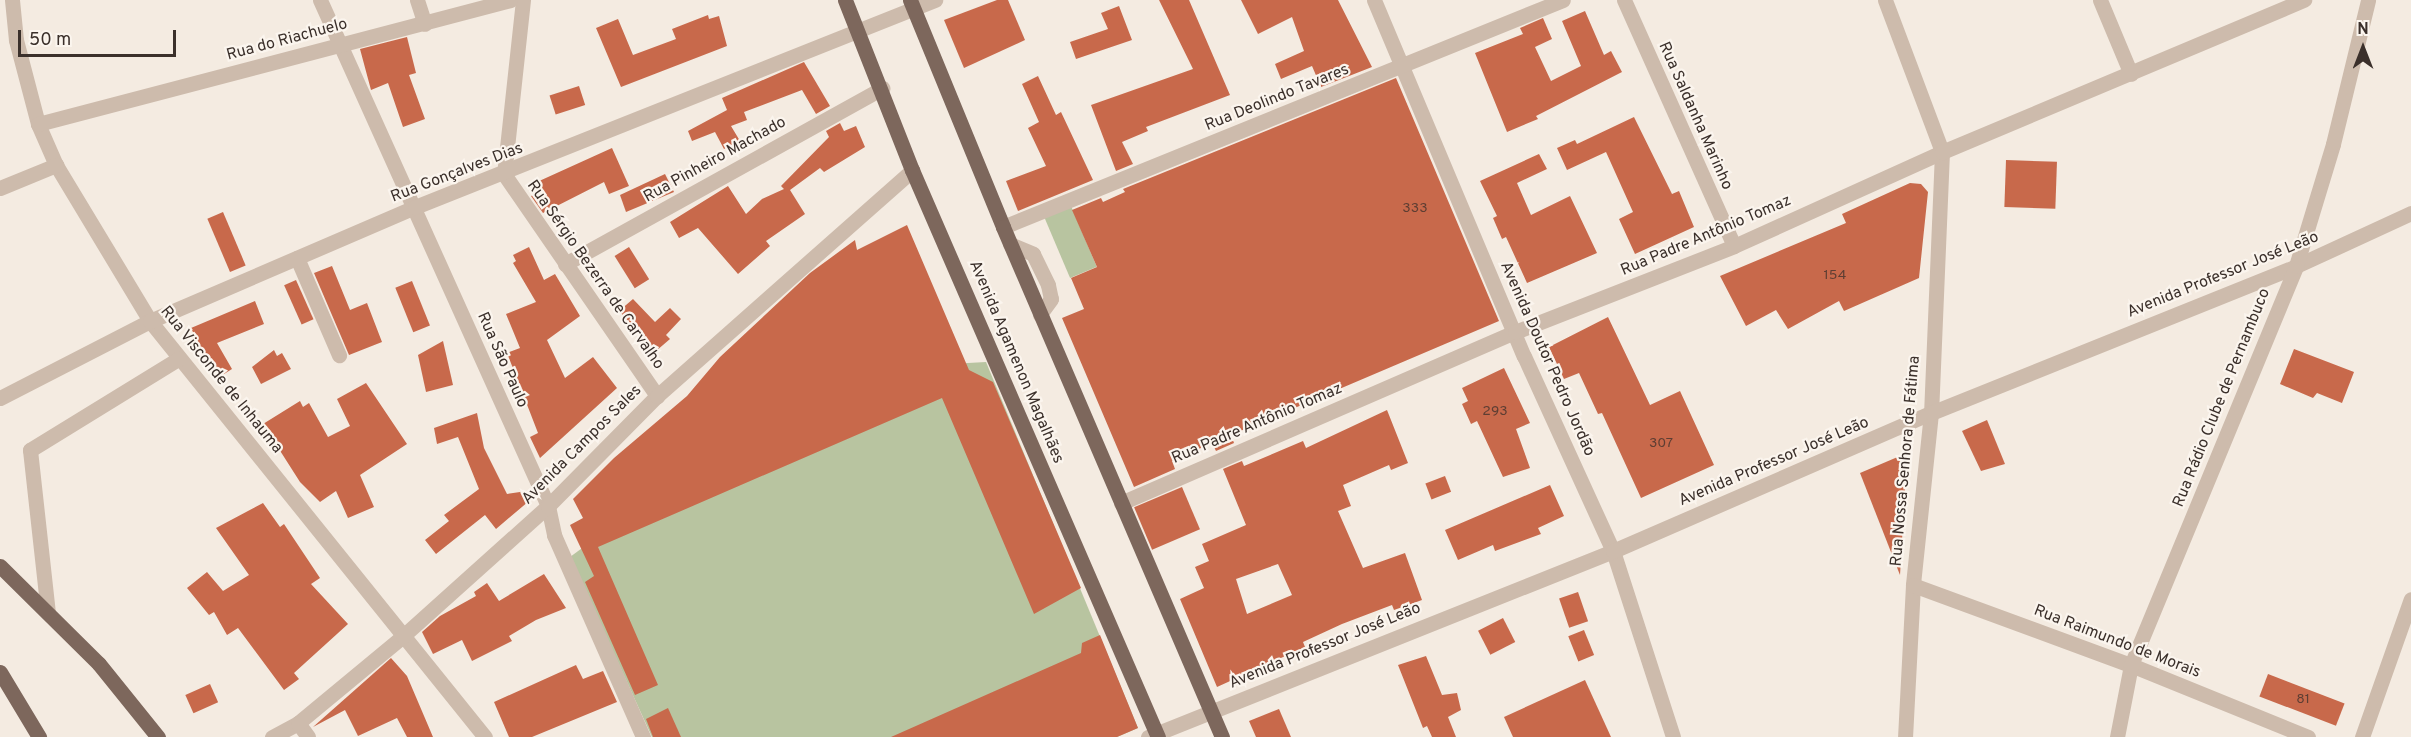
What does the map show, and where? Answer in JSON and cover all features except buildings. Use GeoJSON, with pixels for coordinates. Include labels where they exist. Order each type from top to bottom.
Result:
{"type":"FeatureCollection","features":[{"type":"Feature","properties":{"kind":"main road","name":"Avenida Agamenon Magalhães"},"geometry":{"type":"LineString","coordinates":[[845,0],[883,88],[912,170],[1155,736]]}},
{"type":"Feature","properties":{"kind":"main road"},"geometry":{"type":"LineString","coordinates":[[912,4],[1010,244],[1222,737]]}},
{"type":"Feature","properties":{"kind":"main road"},"geometry":{"type":"LineString","coordinates":[[0,566],[99,664],[158,737]]}},
{"type":"Feature","properties":{"kind":"main road"},"geometry":{"type":"LineString","coordinates":[[0,672],[39,737]]}},
{"type":"Feature","properties":{"kind":"street","name":"Rua Visconde de Inhauma"},"geometry":{"type":"LineString","coordinates":[[12,0],[16,40],[38,124],[56,165],[150,321],[178,359],[484,737]]}},
{"type":"Feature","properties":{"kind":"street","name":"Rua São Paulo"},"geometry":{"type":"LineString","coordinates":[[320,0],[548,506],[554,535],[643,737]]}},
{"type":"Feature","properties":{"kind":"street"},"geometry":{"type":"LineString","coordinates":[[417,0],[425,24]]}},
{"type":"Feature","properties":{"kind":"street","name":"Rua do Riachuelo"},"geometry":{"type":"LineString","coordinates":[[38,124],[510,0]]}},
{"type":"Feature","properties":{"kind":"street"},"geometry":{"type":"LineString","coordinates":[[504,174],[523,0]]}},
{"type":"Feature","properties":{"kind":"street","name":"Rua Gonçalves Dias"},"geometry":{"type":"LineString","coordinates":[[0,398],[150,321],[415,207],[504,174],[858,30],[912,4],[935,0]]}},
{"type":"Feature","properties":{"kind":"street","name":"Avenida Doutor Pedro Jordão"},"geometry":{"type":"LineString","coordinates":[[1374,0],[1515,332],[1613,551],[1673,737]]}},
{"type":"Feature","properties":{"kind":"street","name":"Rua Deolindo Tavares"},"geometry":{"type":"LineString","coordinates":[[1003,227],[1563,0]]}},
{"type":"Feature","properties":{"kind":"street","name":"Rua Saldanha Marinho"},"geometry":{"type":"LineString","coordinates":[[1624,0],[1734,246]]}},
{"type":"Feature","properties":{"kind":"street"},"geometry":{"type":"LineString","coordinates":[[1885,0],[1942,152]]}},
{"type":"Feature","properties":{"kind":"street"},"geometry":{"type":"LineString","coordinates":[[2100,0],[2131,74]]}},
{"type":"Feature","properties":{"kind":"street","name":"Rua Padre Antônio Tomaz"},"geometry":{"type":"LineString","coordinates":[[1120,503],[1515,332],[1734,246],[1942,152],[2304,0]]}},
{"type":"Feature","properties":{"kind":"street","name":"Rua Rádio Clube de Pernambuco"},"geometry":{"type":"LineString","coordinates":[[2117,737],[2131,665],[2296,266],[2333,144],[2368,0]]}},
{"type":"Feature","properties":{"kind":"street"},"geometry":{"type":"LineString","coordinates":[[0,43],[16,40]]}},
{"type":"Feature","properties":{"kind":"street","name":"Rua Pinheiro Machado"},"geometry":{"type":"LineString","coordinates":[[565,264],[883,88]]}},
{"type":"Feature","properties":{"kind":"street","name":"Rua Nossa Senhora de Fátima"},"geometry":{"type":"LineString","coordinates":[[1905,737],[1913,585],[1931,413],[1942,152]]}},
{"type":"Feature","properties":{"kind":"street"},"geometry":{"type":"LineString","coordinates":[[0,188],[56,165]]}},
{"type":"Feature","properties":{"kind":"street","name":"Avenida Campos Sales"},"geometry":{"type":"LineString","coordinates":[[272,737],[298,723],[403,636],[548,506],[657,396],[912,170]]}},
{"type":"Feature","properties":{"kind":"street","name":"Rua Sérgio Bezerra de Carvalho"},"geometry":{"type":"LineString","coordinates":[[504,174],[657,396]]}},
{"type":"Feature","properties":{"kind":"street","name":"Avenida Professor José Leão"},"geometry":{"type":"LineString","coordinates":[[1155,736],[1211,711],[1613,551],[1931,413],[2296,266],[2411,213]]}},
{"type":"Feature","properties":{"kind":"street"},"geometry":{"type":"LineString","coordinates":[[297,258],[339,355]]}},
{"type":"Feature","properties":{"kind":"street"},"geometry":{"type":"LineString","coordinates":[[48,613],[30,450],[178,359]]}},
{"type":"Feature","properties":{"kind":"street","name":"Rua Raimundo de Morais"},"geometry":{"type":"LineString","coordinates":[[1913,585],[2131,665],[2308,737]]}},
{"type":"Feature","properties":{"kind":"street"},"geometry":{"type":"LineString","coordinates":[[2362,737],[2411,599]]}},
{"type":"Feature","properties":{"kind":"street"},"geometry":{"type":"LineString","coordinates":[[298,723],[308,737]]}},
{"type":"Feature","properties":{"kind":"green space"},"geometry":{"type":"Polygon","coordinates":[[[1071,206],[1097,267],[1070,278],[1044,217],[1071,206]]]}},
{"type":"Feature","properties":{"kind":"green space"},"geometry":{"type":"Polygon","coordinates":[[[986,362],[1138,728],[1117,737],[652,737],[570,557],[823,371],[986,362]]]}}]}
